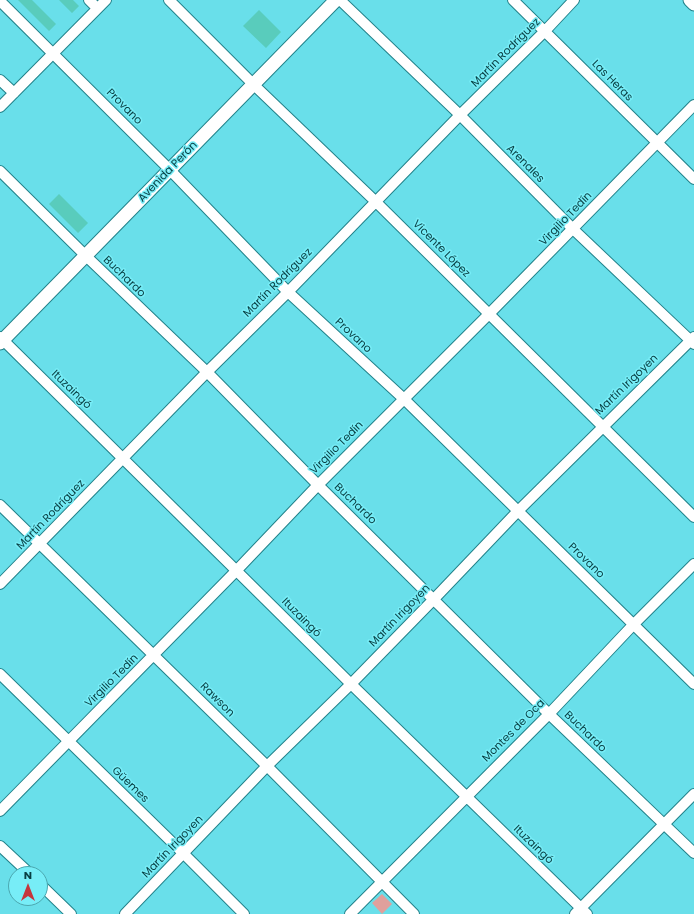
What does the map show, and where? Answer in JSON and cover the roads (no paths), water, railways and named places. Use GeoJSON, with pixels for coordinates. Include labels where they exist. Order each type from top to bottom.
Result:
{"type":"FeatureCollection","features":[{"type":"Feature","properties":{"kind":"main road","name":"Avenida Perón"},"geometry":{"type":"LineString","coordinates":[[1,340],[86,256],[336,0]]}},
{"type":"Feature","properties":{"kind":"main road"},"geometry":{"type":"LineString","coordinates":[[690,0],[694,4]]}},
{"type":"Feature","properties":{"kind":"street","name":"Provano"},"geometry":{"type":"LineString","coordinates":[[0,0],[170,170],[288,292],[404,399],[694,684]]}},
{"type":"Feature","properties":{"kind":"street"},"geometry":{"type":"LineString","coordinates":[[89,0],[97,8]]}},
{"type":"Feature","properties":{"kind":"street"},"geometry":{"type":"LineString","coordinates":[[0,107],[106,0]]}},
{"type":"Feature","properties":{"kind":"street","name":"Vicente López"},"geometry":{"type":"LineString","coordinates":[[169,0],[254,85],[375,201],[694,517]]}},
{"type":"Feature","properties":{"kind":"street","name":"Arenales"},"geometry":{"type":"LineString","coordinates":[[340,0],[460,115],[573,229],[693,340]]}},
{"type":"Feature","properties":{"kind":"street","name":"Las Heras"},"geometry":{"type":"LineString","coordinates":[[513,0],[694,179]]}},
{"type":"Feature","properties":{"kind":"street","name":"Martín Rodríguez"},"geometry":{"type":"LineString","coordinates":[[0,584],[574,0]]}},
{"type":"Feature","properties":{"kind":"street"},"geometry":{"type":"LineString","coordinates":[[0,80],[14,93]]}},
{"type":"Feature","properties":{"kind":"street","name":"Virgilio Tedín"},"geometry":{"type":"LineString","coordinates":[[0,811],[155,655],[318,485],[489,314],[694,105]]}},
{"type":"Feature","properties":{"kind":"street","name":"Buchardo"},"geometry":{"type":"LineString","coordinates":[[0,171],[207,372],[318,485],[549,714],[694,853]]}},
{"type":"Feature","properties":{"kind":"street","name":"Ituzaingó"},"geometry":{"type":"LineString","coordinates":[[1,340],[123,458],[581,912]]}},
{"type":"Feature","properties":{"kind":"street","name":"Martín Irigoyen"},"geometry":{"type":"LineString","coordinates":[[125,914],[267,766],[351,684],[602,426],[693,340]]}},
{"type":"Feature","properties":{"kind":"street","name":"Rawson"},"geometry":{"type":"LineString","coordinates":[[0,505],[155,655],[414,914]]}},
{"type":"Feature","properties":{"kind":"street","name":"Montes de Oca"},"geometry":{"type":"LineString","coordinates":[[350,914],[549,714],[694,564]]}},
{"type":"Feature","properties":{"kind":"street","name":"Güemes"},"geometry":{"type":"LineString","coordinates":[[0,674],[244,914]]}},
{"type":"Feature","properties":{"kind":"street"},"geometry":{"type":"LineString","coordinates":[[581,912],[694,794]]}},
{"type":"Feature","properties":{"kind":"street"},"geometry":{"type":"LineString","coordinates":[[0,846],[21,866]]}},
{"type":"Feature","properties":{"kind":"street"},"geometry":{"type":"LineString","coordinates":[[48,892],[71,914]]}}]}
